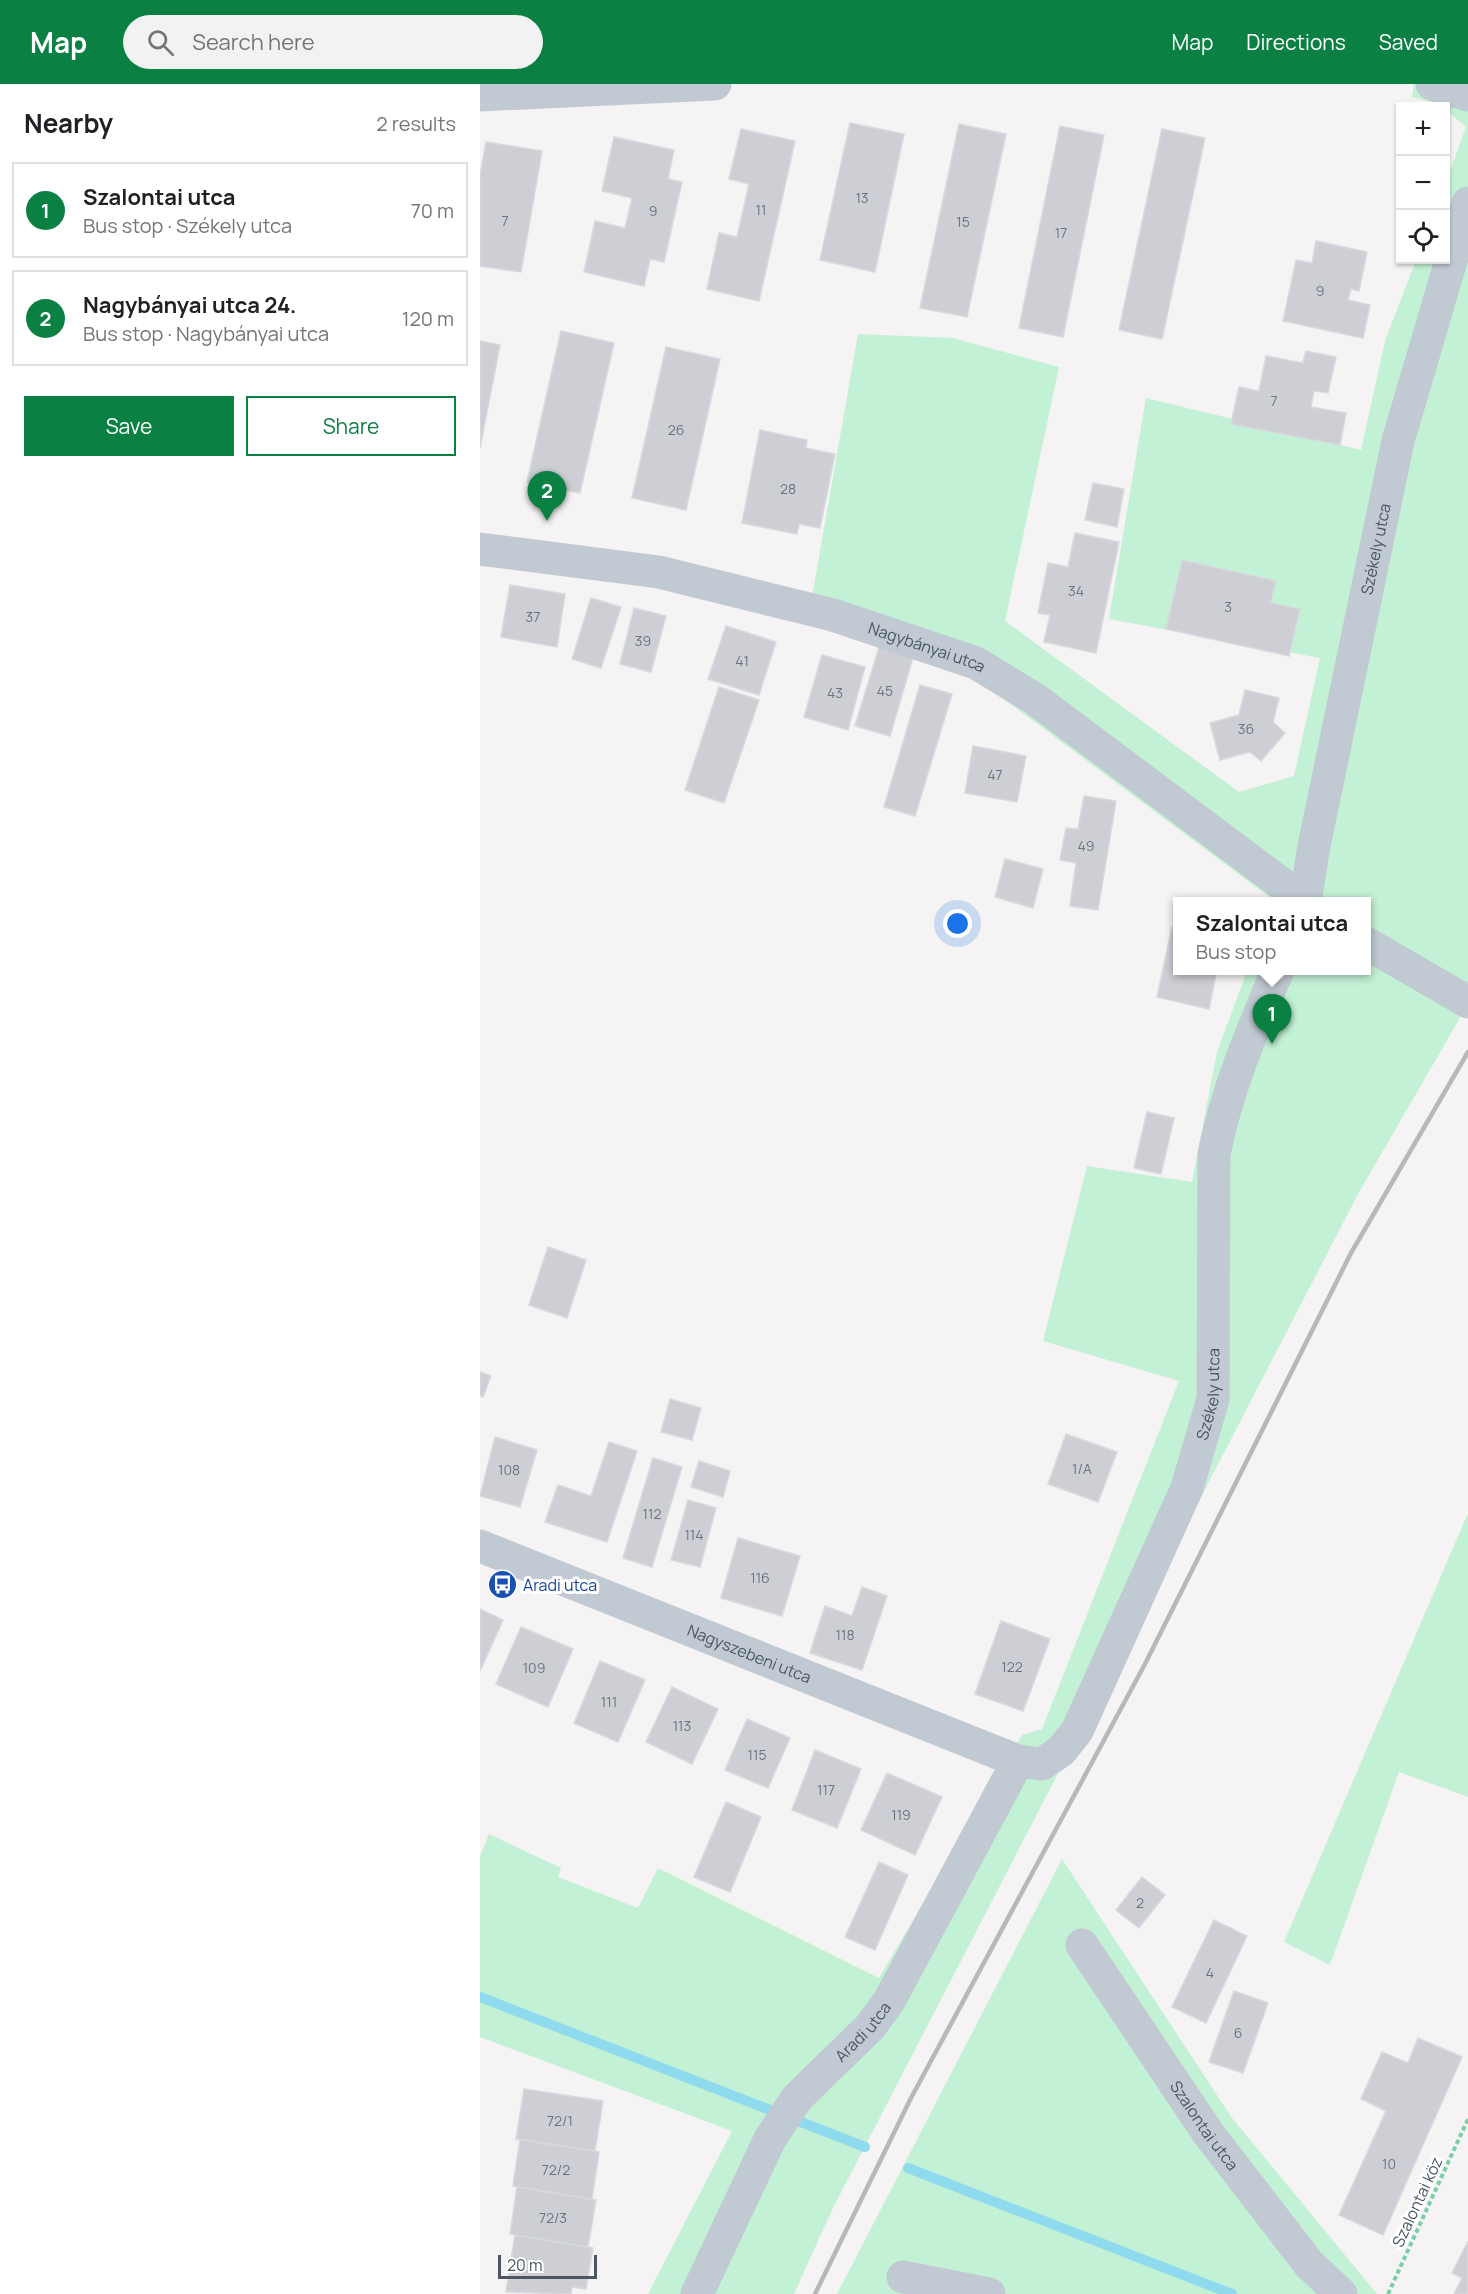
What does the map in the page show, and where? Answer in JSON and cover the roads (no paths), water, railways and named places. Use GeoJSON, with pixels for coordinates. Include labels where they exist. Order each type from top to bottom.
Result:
{"type":"FeatureCollection","features":[{"type":"Feature","properties":{"kind":"street"},"geometry":{"type":"LineString","coordinates":[[480,95],[715,84]]}},
{"type":"Feature","properties":{"kind":"street"},"geometry":{"type":"LineString","coordinates":[[1432,84],[1468,95]]}},
{"type":"Feature","properties":{"kind":"street","name":"Székely utca"},"geometry":{"type":"LineString","coordinates":[[1307,897],[1314,846],[1398,441],[1468,203]]}},
{"type":"Feature","properties":{"kind":"street","name":"Nagybányai utca"},"geometry":{"type":"LineString","coordinates":[[480,549],[659,572],[833,615],[976,663],[1035,699],[1301,897]]}},
{"type":"Feature","properties":{"kind":"street"},"geometry":{"type":"LineString","coordinates":[[1371,946],[1468,1002]]}},
{"type":"Feature","properties":{"kind":"street","name":"Székely utca"},"geometry":{"type":"LineString","coordinates":[[1018,1761],[1042,1764],[1060,1751],[1077,1731],[1187,1488],[1201,1448],[1213,1399],[1214,1154],[1221,1119],[1241,1053],[1276,975]]}},
{"type":"Feature","properties":{"kind":"street","name":"Nagyszebeni utca"},"geometry":{"type":"LineString","coordinates":[[480,1546],[1018,1761]]}},
{"type":"Feature","properties":{"kind":"street","name":"Aradi utca"},"geometry":{"type":"LineString","coordinates":[[697,2294],[770,2139],[796,2098],[870,2027],[889,2001],[1018,1761]]}},
{"type":"Feature","properties":{"kind":"street","name":"Szalontai utca"},"geometry":{"type":"LineString","coordinates":[[1082,1945],[1208,2133],[1309,2264],[1341,2294]]}},
{"type":"Feature","properties":{"kind":"street"},"geometry":{"type":"LineString","coordinates":[[903,2277],[989,2294]]}},
{"type":"Feature","properties":{"kind":"waterway"},"geometry":{"type":"LineString","coordinates":[[480,1997],[865,2147]]}},
{"type":"Feature","properties":{"kind":"waterway"},"geometry":{"type":"LineString","coordinates":[[908,2168],[1232,2294]]}},
{"type":"Feature","properties":{"kind":"railway"},"geometry":{"type":"LineString","coordinates":[[815,2294],[911,2098],[1145,1664],[1351,1253],[1468,1052]]}},
{"type":"Feature","properties":{"kind":"place","name":"Nagybányai utca 24."},"geometry":{"type":"Point","coordinates":[547,521]}},
{"type":"Feature","properties":{"kind":"place","name":"Szalontai utca"},"geometry":{"type":"Point","coordinates":[1272,1044]}},
{"type":"Feature","properties":{"kind":"place","name":"Aradi utca"},"geometry":{"type":"Point","coordinates":[502,1585]}}]}
